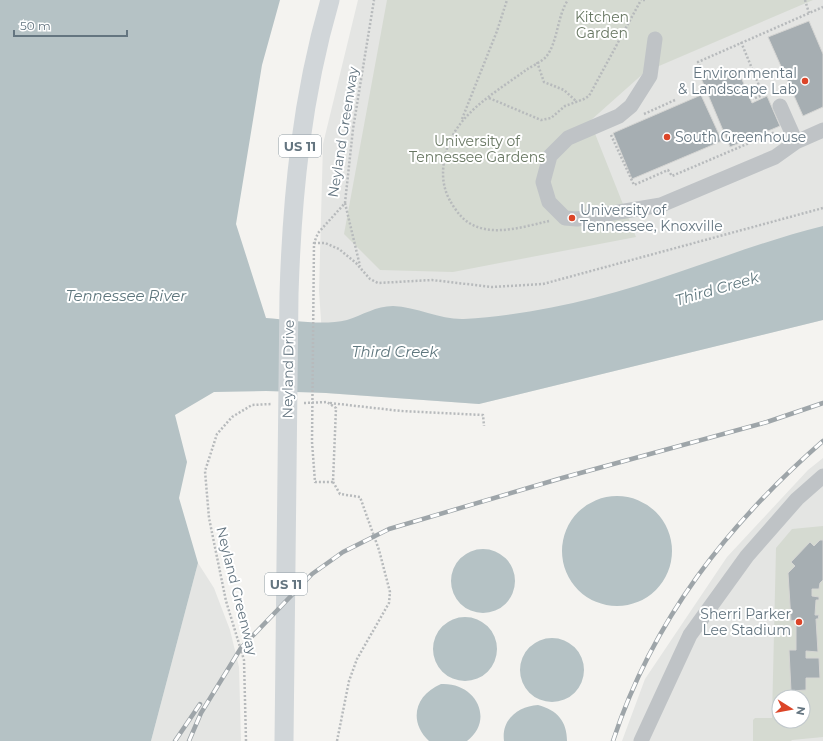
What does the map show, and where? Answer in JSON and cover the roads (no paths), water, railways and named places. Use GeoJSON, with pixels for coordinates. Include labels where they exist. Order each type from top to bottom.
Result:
{"type":"FeatureCollection","features":[{"type":"Feature","properties":{"kind":"main road","name":"Neyland Drive"},"geometry":{"type":"LineString","coordinates":[[284,741],[287,428],[291,226],[297,166],[307,102],[330,0]]}},
{"type":"Feature","properties":{"kind":"lane"},"geometry":{"type":"LineString","coordinates":[[655,38],[650,76],[631,106],[619,116],[568,138],[550,156],[543,182],[549,202],[565,218],[577,219],[661,205],[775,156],[796,142],[823,130]]}},
{"type":"Feature","properties":{"kind":"lane"},"geometry":{"type":"LineString","coordinates":[[780,106],[796,142]]}},
{"type":"Feature","properties":{"kind":"lane"},"geometry":{"type":"LineString","coordinates":[[641,741],[690,635],[747,556],[797,499],[823,476]]}},
{"type":"Feature","properties":{"kind":"water","name":"Tennessee River"},"geometry":{"type":"Polygon","coordinates":[[[0,0],[280,0],[262,65],[236,224],[266,318],[307,322],[337,322],[387,306],[402,307],[456,319],[491,317],[546,309],[627,289],[769,242],[823,226],[823,320],[479,404],[326,393],[266,391],[214,392],[175,415],[187,462],[179,498],[198,563],[151,741],[0,741],[0,0]]]}},
{"type":"Feature","properties":{"kind":"water"},"geometry":{"type":"Polygon","coordinates":[[[617,496],[638,500],[648,505],[656,512],[663,520],[668,530],[672,551],[668,572],[663,582],[656,590],[648,597],[638,602],[617,606],[596,602],[586,597],[578,590],[571,582],[566,572],[562,551],[566,530],[571,520],[578,512],[586,505],[596,500],[617,496]]]}},
{"type":"Feature","properties":{"kind":"water"},"geometry":{"type":"Polygon","coordinates":[[[483,549],[501,555],[509,563],[515,581],[509,599],[501,607],[483,613],[465,607],[457,599],[451,581],[457,563],[465,555],[483,549]]]}},
{"type":"Feature","properties":{"kind":"water"},"geometry":{"type":"Polygon","coordinates":[[[465,617],[483,623],[491,631],[497,649],[491,667],[483,675],[465,681],[447,675],[439,667],[433,649],[439,631],[447,623],[465,617]]]}},
{"type":"Feature","properties":{"kind":"water"},"geometry":{"type":"Polygon","coordinates":[[[552,638],[570,644],[578,652],[584,670],[578,688],[570,696],[552,702],[534,696],[526,688],[520,670],[526,652],[534,644],[552,638]]]}},
{"type":"Feature","properties":{"kind":"water"},"geometry":{"type":"Polygon","coordinates":[[[441,684],[453,685],[464,689],[478,704],[480,723],[475,732],[467,741],[429,741],[422,733],[418,725],[417,709],[420,702],[432,689],[441,684]]]}},
{"type":"Feature","properties":{"kind":"water"},"geometry":{"type":"Polygon","coordinates":[[[538,705],[551,710],[560,717],[567,734],[567,741],[504,741],[505,726],[508,720],[524,708],[538,705]]]}},
{"type":"Feature","properties":{"kind":"railway"},"geometry":{"type":"LineString","coordinates":[[189,741],[201,713],[241,648],[312,574],[343,552],[389,529],[562,478],[767,422],[823,403]]}},
{"type":"Feature","properties":{"kind":"railway"},"geometry":{"type":"LineString","coordinates":[[613,741],[630,696],[649,654],[672,614],[697,576],[725,540],[756,506],[788,473],[823,441]]}},
{"type":"Feature","properties":{"kind":"railway"},"geometry":{"type":"LineString","coordinates":[[175,741],[200,704]]}},
{"type":"Feature","properties":{"kind":"place","name":"Environmental & Landscape Lab"},"geometry":{"type":"Point","coordinates":[805,81]}},
{"type":"Feature","properties":{"kind":"place","name":"South Greenhouse"},"geometry":{"type":"Point","coordinates":[667,137]}},
{"type":"Feature","properties":{"kind":"place","name":"University of Tennessee, Knoxville"},"geometry":{"type":"Point","coordinates":[572,218]}},
{"type":"Feature","properties":{"kind":"place","name":"Sherri Parker Lee Stadium"},"geometry":{"type":"Point","coordinates":[799,622]}},
{"type":"Feature","properties":{"kind":"park label","name":"Kitchen Garden"},"geometry":{"type":"Point","coordinates":[602,26]}},
{"type":"Feature","properties":{"kind":"park label","name":"University of Tennessee Gardens"},"geometry":{"type":"Point","coordinates":[477,150]}},
{"type":"Feature","properties":{"kind":"water label","name":"Third Creek"},"geometry":{"type":"Point","coordinates":[717,289]}},
{"type":"Feature","properties":{"kind":"water label","name":"Third Creek"},"geometry":{"type":"Point","coordinates":[395,352]}}]}
